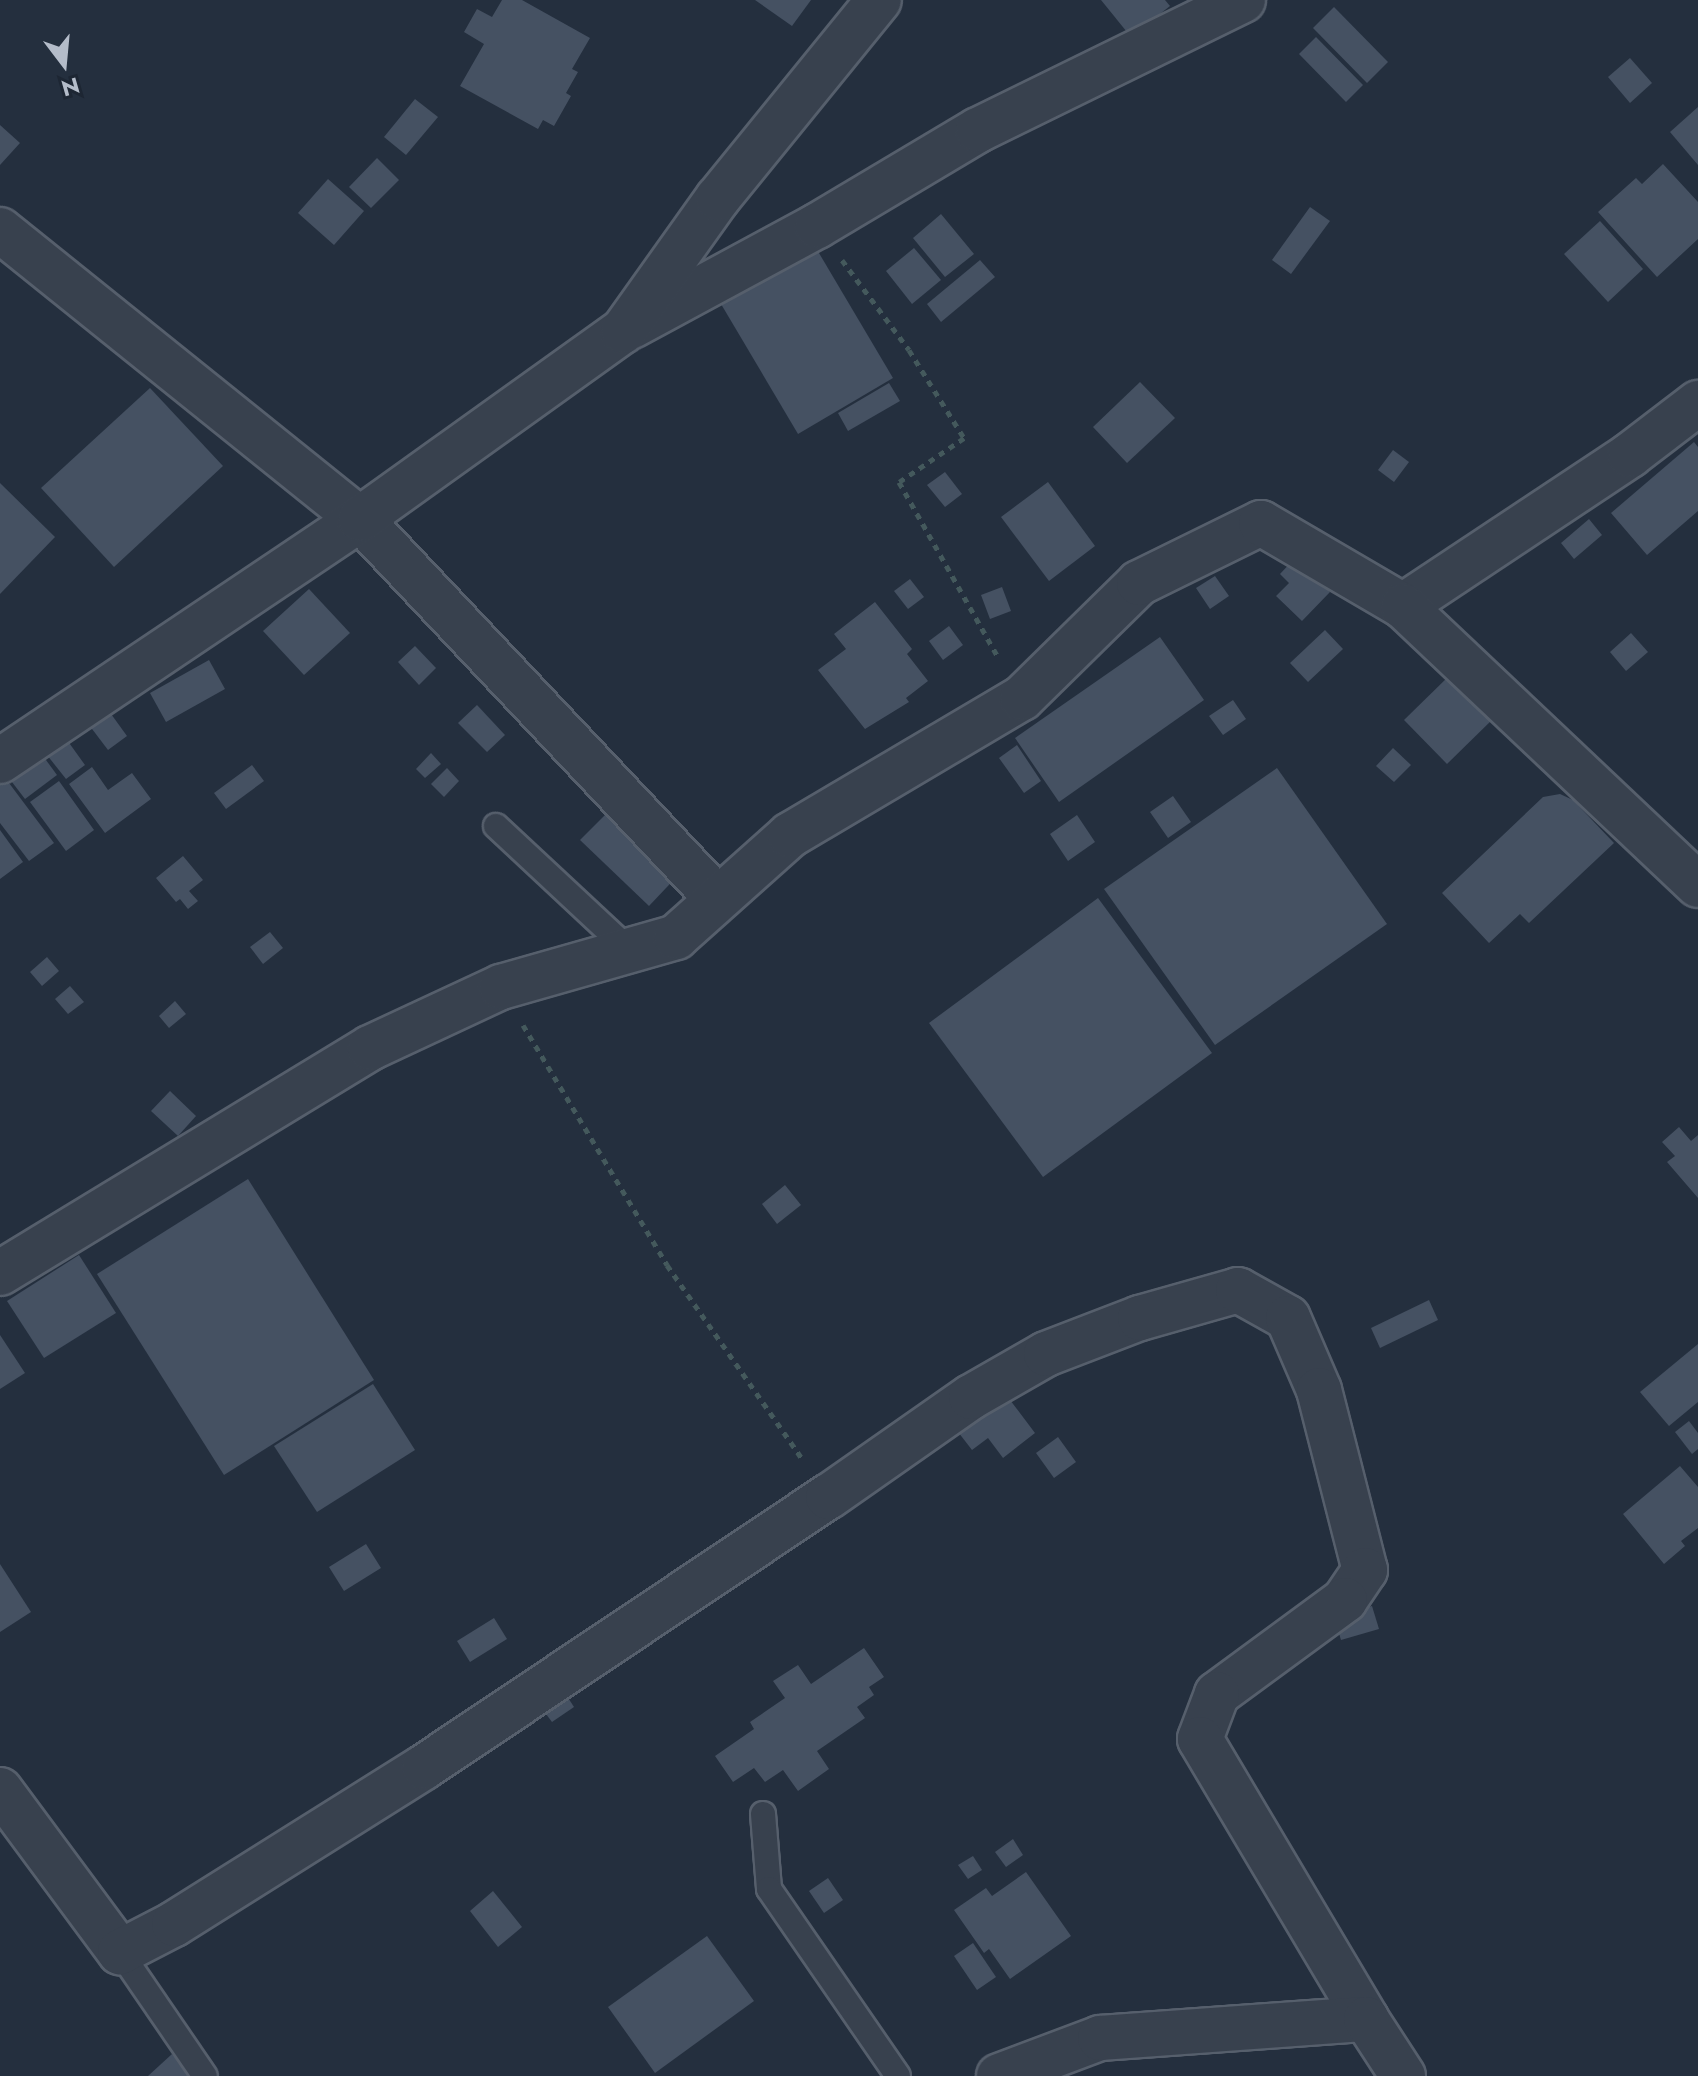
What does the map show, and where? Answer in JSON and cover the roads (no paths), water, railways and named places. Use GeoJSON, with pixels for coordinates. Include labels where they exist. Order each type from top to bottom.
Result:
{"type":"FeatureCollection","features":[{"type":"Feature","properties":{"kind":"street"},"geometry":{"type":"LineString","coordinates":[[623,331],[718,198],[879,0]]}},
{"type":"Feature","properties":{"kind":"street"},"geometry":{"type":"LineString","coordinates":[[0,761],[360,519],[623,331],[817,226],[978,130],[1243,0]]}},
{"type":"Feature","properties":{"kind":"street"},"geometry":{"type":"LineString","coordinates":[[0,230],[360,519],[718,899]]}},
{"type":"Feature","properties":{"kind":"street"},"geometry":{"type":"LineString","coordinates":[[1403,606],[1630,455],[1698,403]]}},
{"type":"Feature","properties":{"kind":"street"},"geometry":{"type":"LineString","coordinates":[[0,1273],[370,1048],[501,987],[676,937],[790,835],[1022,698],[1139,583],[1261,523],[1403,606],[1698,885]]}},
{"type":"Feature","properties":{"kind":"street"},"geometry":{"type":"LineString","coordinates":[[0,1790],[120,1952],[174,1924],[424,1767],[828,1497],[971,1397],[1046,1354],[1140,1318],[1238,1290],[1288,1318],[1319,1390],[1365,1570],[1345,1600],[1217,1694],[1200,1739],[1403,2076]]}},
{"type":"Feature","properties":{"kind":"street"},"geometry":{"type":"LineString","coordinates":[[999,2076],[1100,2038],[1366,2019]]}},
{"type":"Feature","properties":{"kind":"lane"},"geometry":{"type":"LineString","coordinates":[[496,826],[631,952]]}},
{"type":"Feature","properties":{"kind":"lane"},"geometry":{"type":"LineString","coordinates":[[763,1814],[769,1889],[898,2076]]}},
{"type":"Feature","properties":{"kind":"lane"},"geometry":{"type":"LineString","coordinates":[[120,1952],[205,2076]]}}]}
